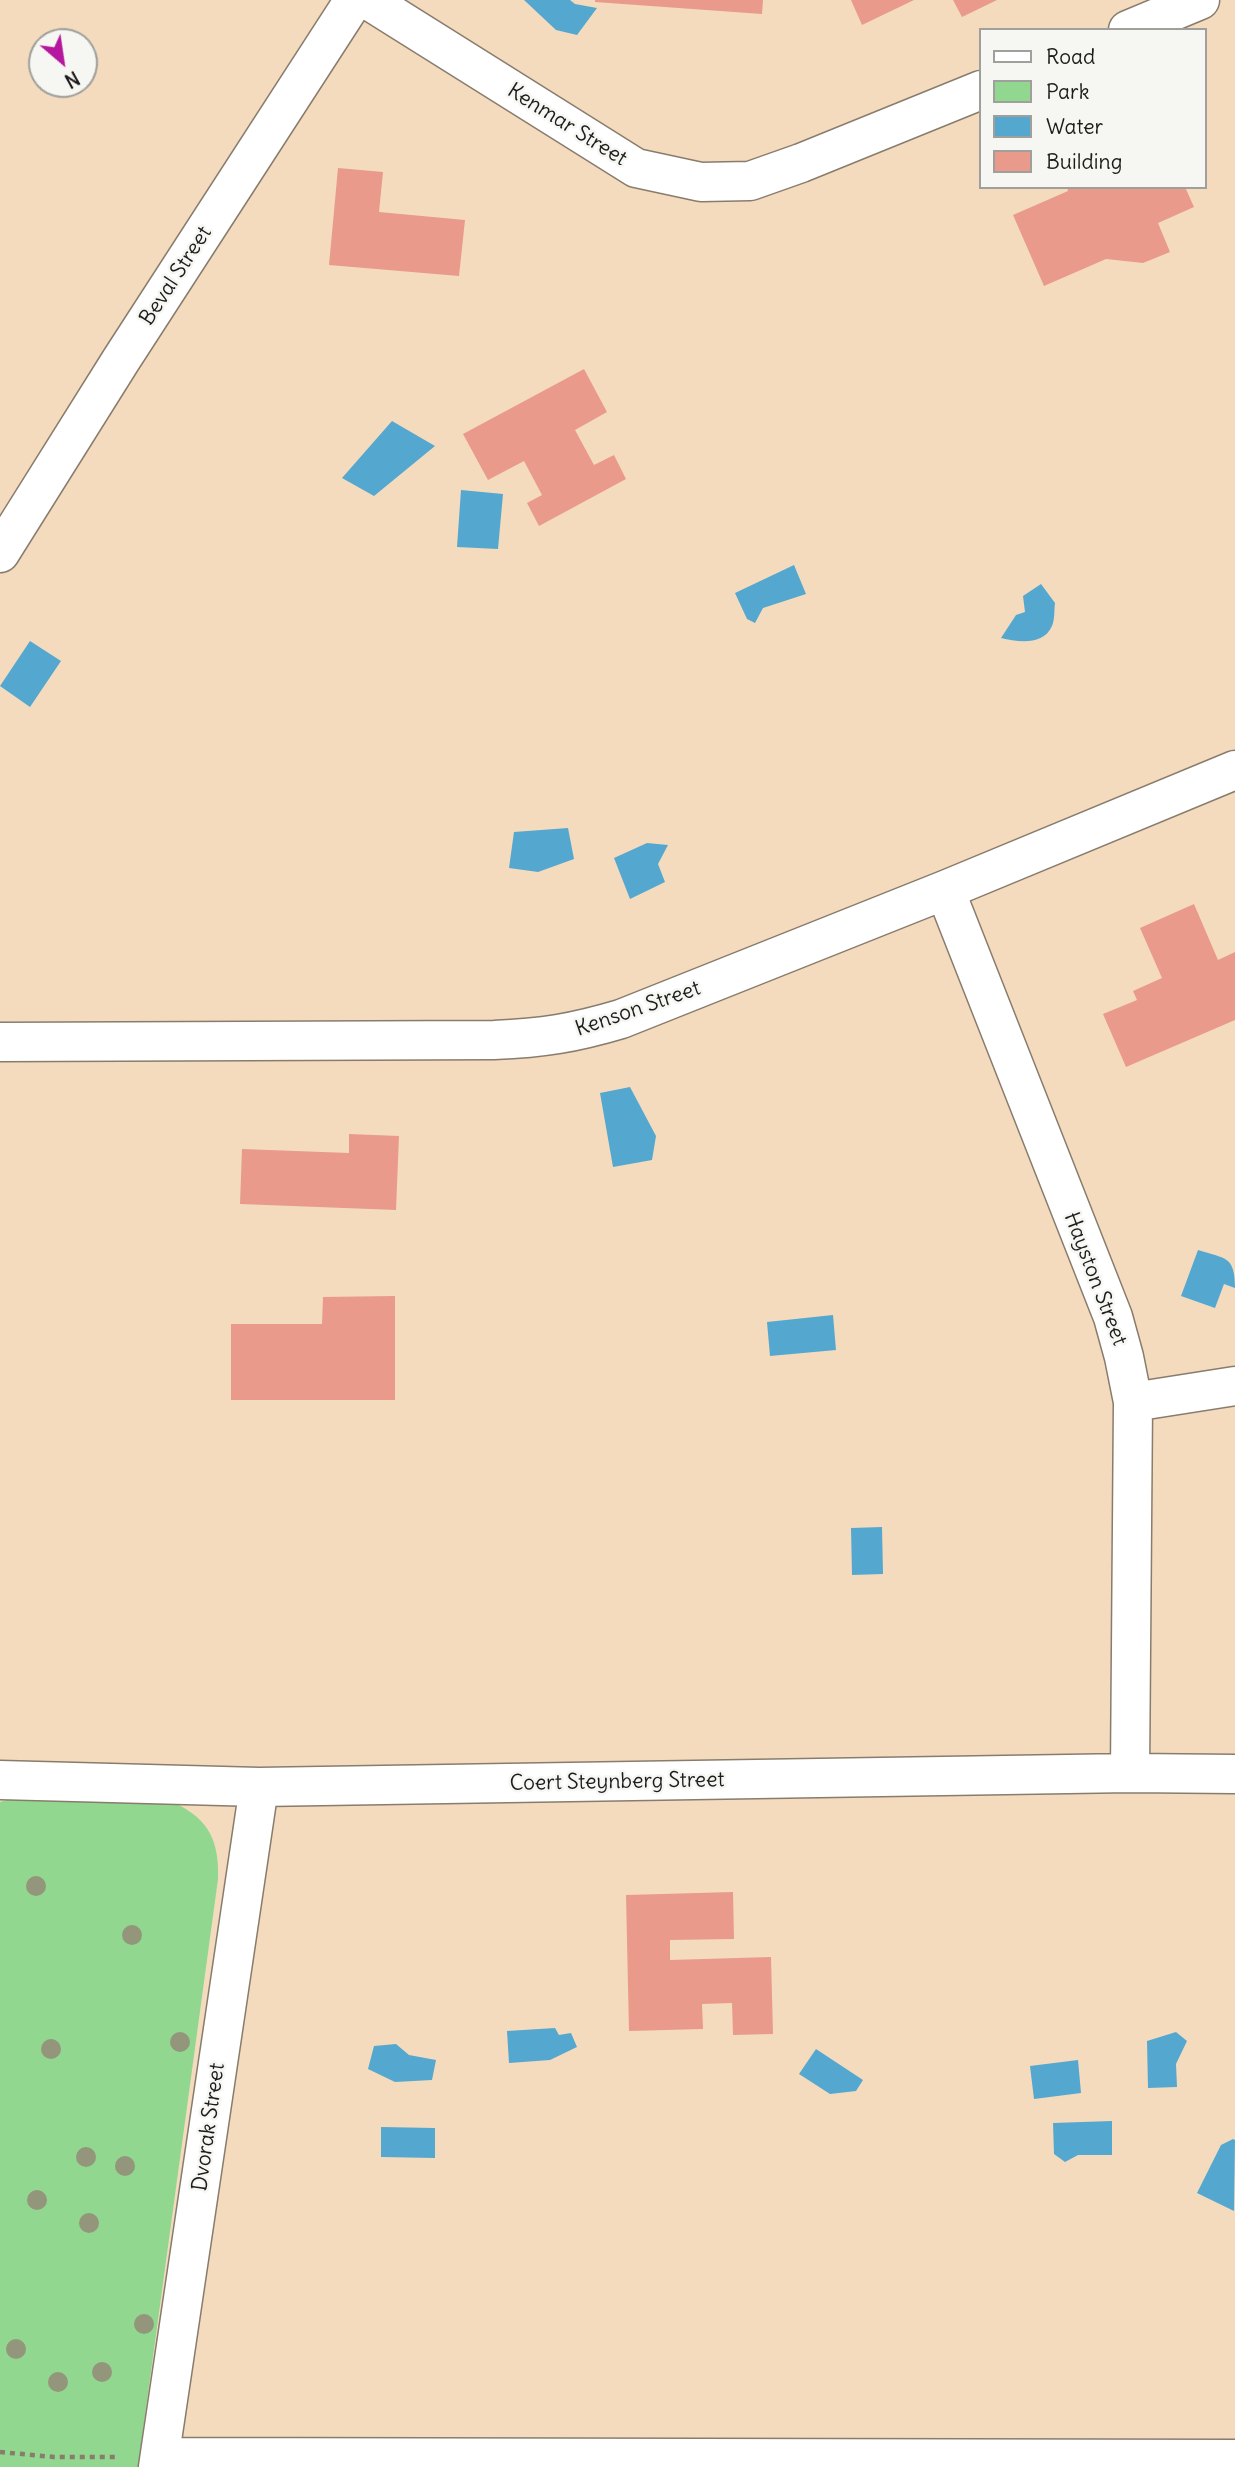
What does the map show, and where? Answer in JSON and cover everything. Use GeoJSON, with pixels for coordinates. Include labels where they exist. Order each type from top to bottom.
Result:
{"type":"FeatureCollection","features":[{"type":"Feature","properties":{"kind":"street","name":"Beval Street"},"geometry":{"type":"LineString","coordinates":[[0,553],[121,360],[354,0]]}},
{"type":"Feature","properties":{"kind":"street","name":"Kenmar Street"},"geometry":{"type":"LineString","coordinates":[[368,0],[636,168],[701,183],[750,181],[802,163],[979,91]]}},
{"type":"Feature","properties":{"kind":"street"},"geometry":{"type":"LineString","coordinates":[[1133,28],[1200,0]]}},
{"type":"Feature","properties":{"kind":"street","name":"Kenson Street"},"geometry":{"type":"LineString","coordinates":[[0,1042],[540,1039],[575,1033],[621,1019],[1235,771]]}},
{"type":"Feature","properties":{"kind":"street","name":"Hayston Street"},"geometry":{"type":"LineString","coordinates":[[945,890],[1113,1317],[1124,1357],[1133,1402],[1130,1773]]}},
{"type":"Feature","properties":{"kind":"street"},"geometry":{"type":"LineString","coordinates":[[1133,1402],[1235,1386]]}},
{"type":"Feature","properties":{"kind":"street","name":"Coert Steynberg Street"},"geometry":{"type":"LineString","coordinates":[[0,1780],[260,1787],[1130,1773],[1235,1774]]}},
{"type":"Feature","properties":{"kind":"street","name":"Dvorak Street"},"geometry":{"type":"LineString","coordinates":[[159,2462],[260,1787]]}},
{"type":"Feature","properties":{"kind":"street"},"geometry":{"type":"LineString","coordinates":[[159,2462],[1235,2459]]}},
{"type":"Feature","properties":{"kind":"path"},"geometry":{"type":"LineString","coordinates":[[0,2452],[159,2462]]}},
{"type":"Feature","properties":{"kind":"green space"},"geometry":{"type":"Polygon","coordinates":[[[0,1802],[175,1803],[197,1817],[204,1825],[217,1854],[218,1879],[138,2467],[0,2467],[0,1802]]]}},
{"type":"Feature","properties":{"kind":"water"},"geometry":{"type":"Polygon","coordinates":[[[524,0],[570,0],[575,4],[597,8],[577,35],[556,30],[524,0]]]}},
{"type":"Feature","properties":{"kind":"water"},"geometry":{"type":"Polygon","coordinates":[[[392,421],[435,446],[374,496],[342,478],[392,421]]]}},
{"type":"Feature","properties":{"kind":"water"},"geometry":{"type":"Polygon","coordinates":[[[461,490],[503,494],[498,549],[457,547],[461,490]]]}},
{"type":"Feature","properties":{"kind":"water"},"geometry":{"type":"Polygon","coordinates":[[[794,565],[806,594],[763,608],[755,623],[747,619],[735,593],[794,565]]]}},
{"type":"Feature","properties":{"kind":"water"},"geometry":{"type":"Polygon","coordinates":[[[1041,584],[1055,603],[1053,623],[1048,632],[1043,637],[1030,641],[1001,638],[1016,615],[1025,612],[1023,596],[1041,584]]]}},
{"type":"Feature","properties":{"kind":"water"},"geometry":{"type":"Polygon","coordinates":[[[30,641],[61,661],[30,707],[0,686],[30,641]]]}},
{"type":"Feature","properties":{"kind":"water"},"geometry":{"type":"Polygon","coordinates":[[[568,828],[574,859],[538,872],[509,868],[514,832],[568,828]]]}},
{"type":"Feature","properties":{"kind":"water"},"geometry":{"type":"Polygon","coordinates":[[[647,843],[668,845],[658,864],[665,882],[630,899],[614,858],[647,843]]]}},
{"type":"Feature","properties":{"kind":"water"},"geometry":{"type":"Polygon","coordinates":[[[630,1087],[656,1136],[652,1160],[613,1167],[600,1093],[630,1087]]]}},
{"type":"Feature","properties":{"kind":"water"},"geometry":{"type":"Polygon","coordinates":[[[1198,1250],[1222,1257],[1233,1269],[1235,1288],[1224,1284],[1215,1308],[1181,1296],[1198,1250]]]}},
{"type":"Feature","properties":{"kind":"water"},"geometry":{"type":"Polygon","coordinates":[[[833,1315],[836,1350],[770,1356],[767,1322],[833,1315]]]}},
{"type":"Feature","properties":{"kind":"water"},"geometry":{"type":"Polygon","coordinates":[[[882,1527],[883,1574],[852,1575],[851,1528],[882,1527]]]}},
{"type":"Feature","properties":{"kind":"water"},"geometry":{"type":"Polygon","coordinates":[[[555,2028],[559,2035],[571,2033],[577,2047],[550,2060],[509,2063],[507,2031],[555,2028]]]}},
{"type":"Feature","properties":{"kind":"water"},"geometry":{"type":"Polygon","coordinates":[[[1176,2032],[1187,2041],[1176,2064],[1177,2087],[1148,2088],[1147,2041],[1176,2032]]]}},
{"type":"Feature","properties":{"kind":"water"},"geometry":{"type":"Polygon","coordinates":[[[396,2044],[409,2055],[436,2060],[432,2080],[395,2082],[368,2069],[374,2046],[396,2044]]]}},
{"type":"Feature","properties":{"kind":"water"},"geometry":{"type":"Polygon","coordinates":[[[816,2049],[863,2080],[856,2091],[830,2094],[799,2074],[816,2049]]]}},
{"type":"Feature","properties":{"kind":"water"},"geometry":{"type":"Polygon","coordinates":[[[1078,2060],[1081,2093],[1034,2099],[1030,2066],[1078,2060]]]}},
{"type":"Feature","properties":{"kind":"water"},"geometry":{"type":"Polygon","coordinates":[[[1112,2121],[1112,2155],[1078,2155],[1065,2162],[1054,2154],[1053,2123],[1112,2121]]]}},
{"type":"Feature","properties":{"kind":"water"},"geometry":{"type":"Polygon","coordinates":[[[381,2127],[435,2128],[435,2158],[381,2157],[381,2127]]]}},
{"type":"Feature","properties":{"kind":"water"},"geometry":{"type":"Polygon","coordinates":[[[1233,2139],[1234,2211],[1197,2193],[1221,2145],[1233,2139]]]}},
{"type":"Feature","properties":{"kind":"building"},"geometry":{"type":"Polygon","coordinates":[[[595,0],[763,0],[762,14],[595,0]]]}},
{"type":"Feature","properties":{"kind":"building"},"geometry":{"type":"Polygon","coordinates":[[[851,0],[914,0],[862,25],[851,0]]]}},
{"type":"Feature","properties":{"kind":"building"},"geometry":{"type":"Polygon","coordinates":[[[953,0],[997,0],[962,17],[953,0]]]}},
{"type":"Feature","properties":{"kind":"building"},"geometry":{"type":"Polygon","coordinates":[[[338,168],[383,172],[379,212],[465,220],[459,276],[329,265],[338,168]]]}},
{"type":"Feature","properties":{"kind":"building"},"geometry":{"type":"Polygon","coordinates":[[[1186,189],[1194,207],[1158,223],[1170,252],[1143,263],[1106,259],[1044,286],[1013,215],[1068,191],[1186,189]]]}},
{"type":"Feature","properties":{"kind":"building"},"geometry":{"type":"Polygon","coordinates":[[[584,369],[607,412],[575,430],[594,465],[614,455],[626,479],[539,526],[527,503],[542,495],[524,461],[488,480],[463,434],[584,369]]]}},
{"type":"Feature","properties":{"kind":"building"},"geometry":{"type":"Polygon","coordinates":[[[1194,904],[1218,960],[1235,952],[1235,1020],[1126,1067],[1103,1014],[1137,1000],[1133,991],[1162,978],[1140,928],[1194,904]]]}},
{"type":"Feature","properties":{"kind":"building"},"geometry":{"type":"Polygon","coordinates":[[[349,1134],[399,1136],[396,1210],[240,1204],[242,1149],[349,1153],[349,1134]]]}},
{"type":"Feature","properties":{"kind":"building"},"geometry":{"type":"Polygon","coordinates":[[[395,1296],[395,1400],[231,1400],[231,1324],[322,1324],[323,1297],[395,1296]]]}},
{"type":"Feature","properties":{"kind":"building"},"geometry":{"type":"Polygon","coordinates":[[[733,1892],[734,1939],[670,1940],[670,1960],[771,1957],[773,2034],[733,2035],[732,2003],[702,2004],[703,2029],[629,2031],[626,1895],[733,1892]]]}}]}
